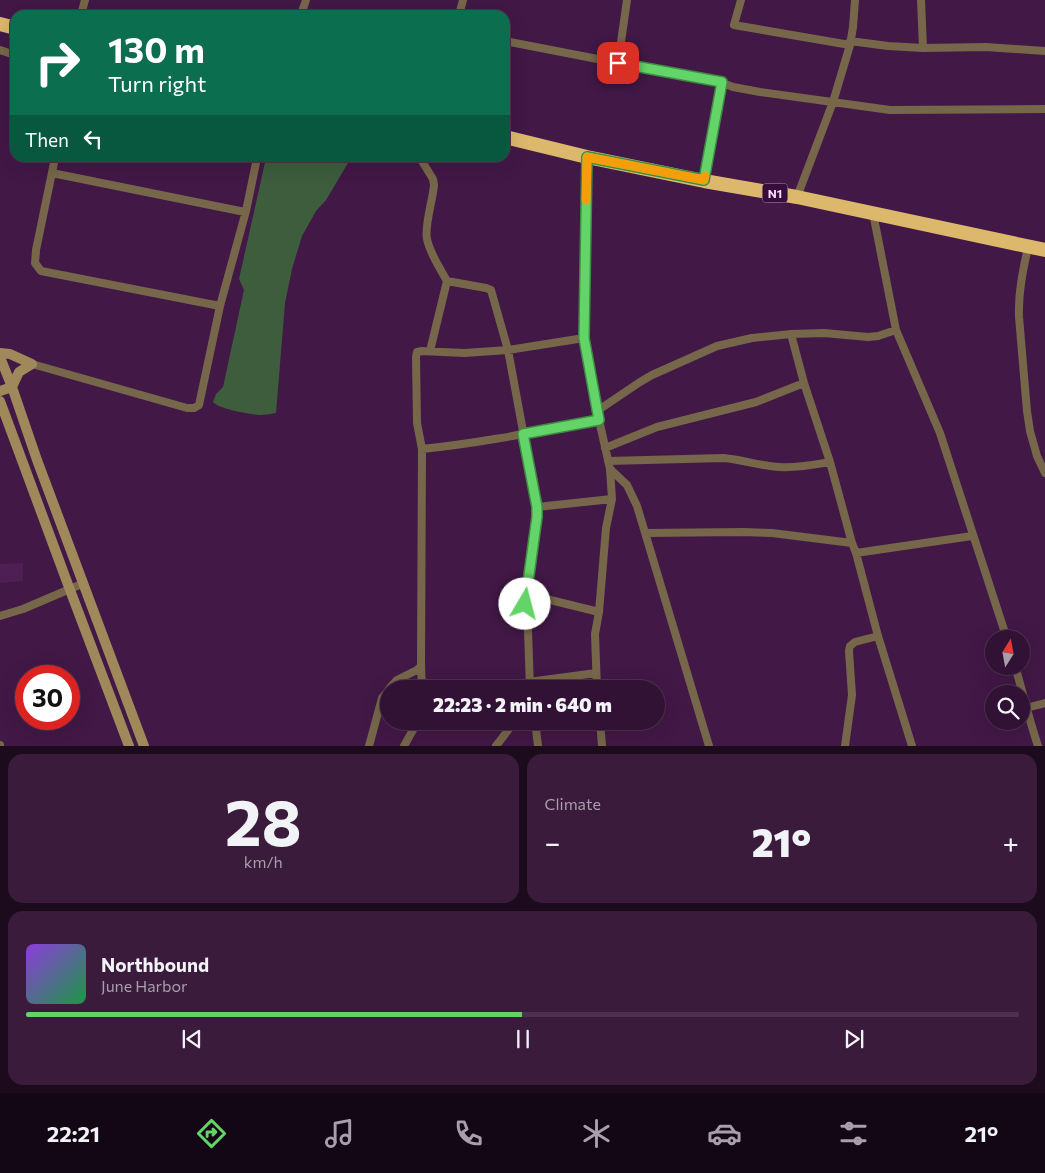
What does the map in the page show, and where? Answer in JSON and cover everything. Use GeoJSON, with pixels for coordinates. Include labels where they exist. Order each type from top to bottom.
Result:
{"type":"FeatureCollection","features":[{"type":"Feature","properties":{"kind":"highway","name":"N1"},"geometry":{"type":"LineString","coordinates":[[510,138],[587,157],[797,197],[1028,247],[1044,248]]}},
{"type":"Feature","properties":{"kind":"street"},"geometry":{"type":"LineString","coordinates":[[618,63],[627,0]]}},
{"type":"Feature","properties":{"kind":"street"},"geometry":{"type":"LineString","coordinates":[[741,0],[734,25],[850,43],[923,48],[986,48],[1045,51]]}},
{"type":"Feature","properties":{"kind":"street"},"geometry":{"type":"LineString","coordinates":[[797,197],[833,102],[850,43],[855,0]]}},
{"type":"Feature","properties":{"kind":"street"},"geometry":{"type":"LineString","coordinates":[[921,0],[923,48]]}},
{"type":"Feature","properties":{"kind":"street"},"geometry":{"type":"LineString","coordinates":[[510,42],[722,82],[733,87],[760,92],[899,111],[1045,109]]}},
{"type":"Feature","properties":{"kind":"street"},"geometry":{"type":"LineString","coordinates":[[704,180],[722,82]]}},
{"type":"Feature","properties":{"kind":"street"},"geometry":{"type":"LineString","coordinates":[[587,157],[584,338],[609,465],[612,499],[606,528],[599,612],[595,634],[597,680]]}},
{"type":"Feature","properties":{"kind":"street"},"geometry":{"type":"LineString","coordinates":[[55,162],[36,250],[35,263],[41,271],[220,306]]}},
{"type":"Feature","properties":{"kind":"street"},"geometry":{"type":"LineString","coordinates":[[0,353],[10,354],[32,364],[187,408],[194,408],[199,404],[220,306],[256,162]]}},
{"type":"Feature","properties":{"kind":"street"},"geometry":{"type":"LineString","coordinates":[[422,162],[433,179],[434,185],[426,238],[433,256],[447,281],[430,351]]}},
{"type":"Feature","properties":{"kind":"street"},"geometry":{"type":"LineString","coordinates":[[52,173],[245,212]]}},
{"type":"Feature","properties":{"kind":"street"},"geometry":{"type":"LineString","coordinates":[[873,213],[896,330],[940,433],[1004,630]]}},
{"type":"Feature","properties":{"kind":"street"},"geometry":{"type":"LineString","coordinates":[[1028,247],[1020,287],[1019,317],[1030,432],[1037,456],[1045,473]]}},
{"type":"Feature","properties":{"kind":"street"},"geometry":{"type":"LineString","coordinates":[[447,281],[491,290],[508,350],[537,507],[537,525],[525,604],[530,680]]}},
{"type":"Feature","properties":{"kind":"street"},"geometry":{"type":"LineString","coordinates":[[422,449],[453,446],[523,434],[598,415],[640,382],[702,351],[717,346],[752,338],[791,334],[824,333],[878,336],[896,330]]}},
{"type":"Feature","properties":{"kind":"street"},"geometry":{"type":"LineString","coordinates":[[791,334],[804,383],[830,462],[878,636],[912,746]]}},
{"type":"Feature","properties":{"kind":"street"},"geometry":{"type":"LineString","coordinates":[[422,680],[422,449],[417,423],[417,352],[464,353],[508,350],[584,338]]}},
{"type":"Feature","properties":{"kind":"street"},"geometry":{"type":"LineString","coordinates":[[0,357],[84,583],[140,744]]}},
{"type":"Feature","properties":{"kind":"street"},"geometry":{"type":"LineString","coordinates":[[0,391],[12,387],[19,372],[32,364]]}},
{"type":"Feature","properties":{"kind":"street"},"geometry":{"type":"LineString","coordinates":[[605,448],[657,427],[756,402],[804,383]]}},
{"type":"Feature","properties":{"kind":"street"},"geometry":{"type":"LineString","coordinates":[[0,401],[129,746]]}},
{"type":"Feature","properties":{"kind":"street"},"geometry":{"type":"LineString","coordinates":[[609,465],[724,458],[792,468],[830,462]]}},
{"type":"Feature","properties":{"kind":"street"},"geometry":{"type":"LineString","coordinates":[[609,465],[627,484],[637,506],[710,746]]}},
{"type":"Feature","properties":{"kind":"street"},"geometry":{"type":"LineString","coordinates":[[537,507],[612,499]]}},
{"type":"Feature","properties":{"kind":"street"},"geometry":{"type":"LineString","coordinates":[[646,533],[772,533],[852,543]]}},
{"type":"Feature","properties":{"kind":"street"},"geometry":{"type":"LineString","coordinates":[[856,553],[972,536]]}},
{"type":"Feature","properties":{"kind":"street"},"geometry":{"type":"LineString","coordinates":[[0,616],[23,609],[84,583]]}},
{"type":"Feature","properties":{"kind":"street"},"geometry":{"type":"LineString","coordinates":[[526,594],[599,612]]}},
{"type":"Feature","properties":{"kind":"street"},"geometry":{"type":"LineString","coordinates":[[845,746],[852,695],[850,646],[856,642],[878,636]]}},
{"type":"Feature","properties":{"kind":"street"},"geometry":{"type":"LineString","coordinates":[[397,680],[421,666]]}},
{"type":"Feature","properties":{"kind":"street"},"geometry":{"type":"LineString","coordinates":[[558,680],[596,673]]}},
{"type":"Feature","properties":{"kind":"street"},"geometry":{"type":"LineString","coordinates":[[1030,707],[1045,703]]}},
{"type":"Feature","properties":{"kind":"street"},"geometry":{"type":"LineString","coordinates":[[369,746],[380,705]]}},
{"type":"Feature","properties":{"kind":"street"},"geometry":{"type":"LineString","coordinates":[[1030,721],[1038,746]]}},
{"type":"Feature","properties":{"kind":"street"},"geometry":{"type":"LineString","coordinates":[[404,746],[413,730]]}},
{"type":"Feature","properties":{"kind":"street"},"geometry":{"type":"LineString","coordinates":[[496,746],[508,730]]}},
{"type":"Feature","properties":{"kind":"street"},"geometry":{"type":"LineString","coordinates":[[536,730],[538,746]]}},
{"type":"Feature","properties":{"kind":"street"},"geometry":{"type":"LineString","coordinates":[[601,730],[602,746]]}},
{"type":"Feature","properties":{"kind":"shaded area"},"geometry":{"type":"Polygon","coordinates":[[[23,563],[23,581],[0,583],[0,564],[23,563]]]}},
{"type":"Feature","properties":{"kind":"green space"},"geometry":{"type":"Polygon","coordinates":[[[265,162],[349,162],[302,236],[292,269],[285,303],[276,413],[259,415],[228,409],[213,402],[216,394],[223,387],[244,290],[239,279],[265,162]]]}},
{"type":"Feature","properties":{"kind":"slow traffic"},"geometry":{"type":"LineString","coordinates":[[586,200],[587,157],[704,180],[705,176]]}},
{"type":"Feature","properties":{"kind":"route"},"geometry":{"type":"LineString","coordinates":[[525,604],[537,525],[537,507],[523,434],[599,420],[584,338],[587,157],[704,180],[722,82],[618,63]]}}]}
